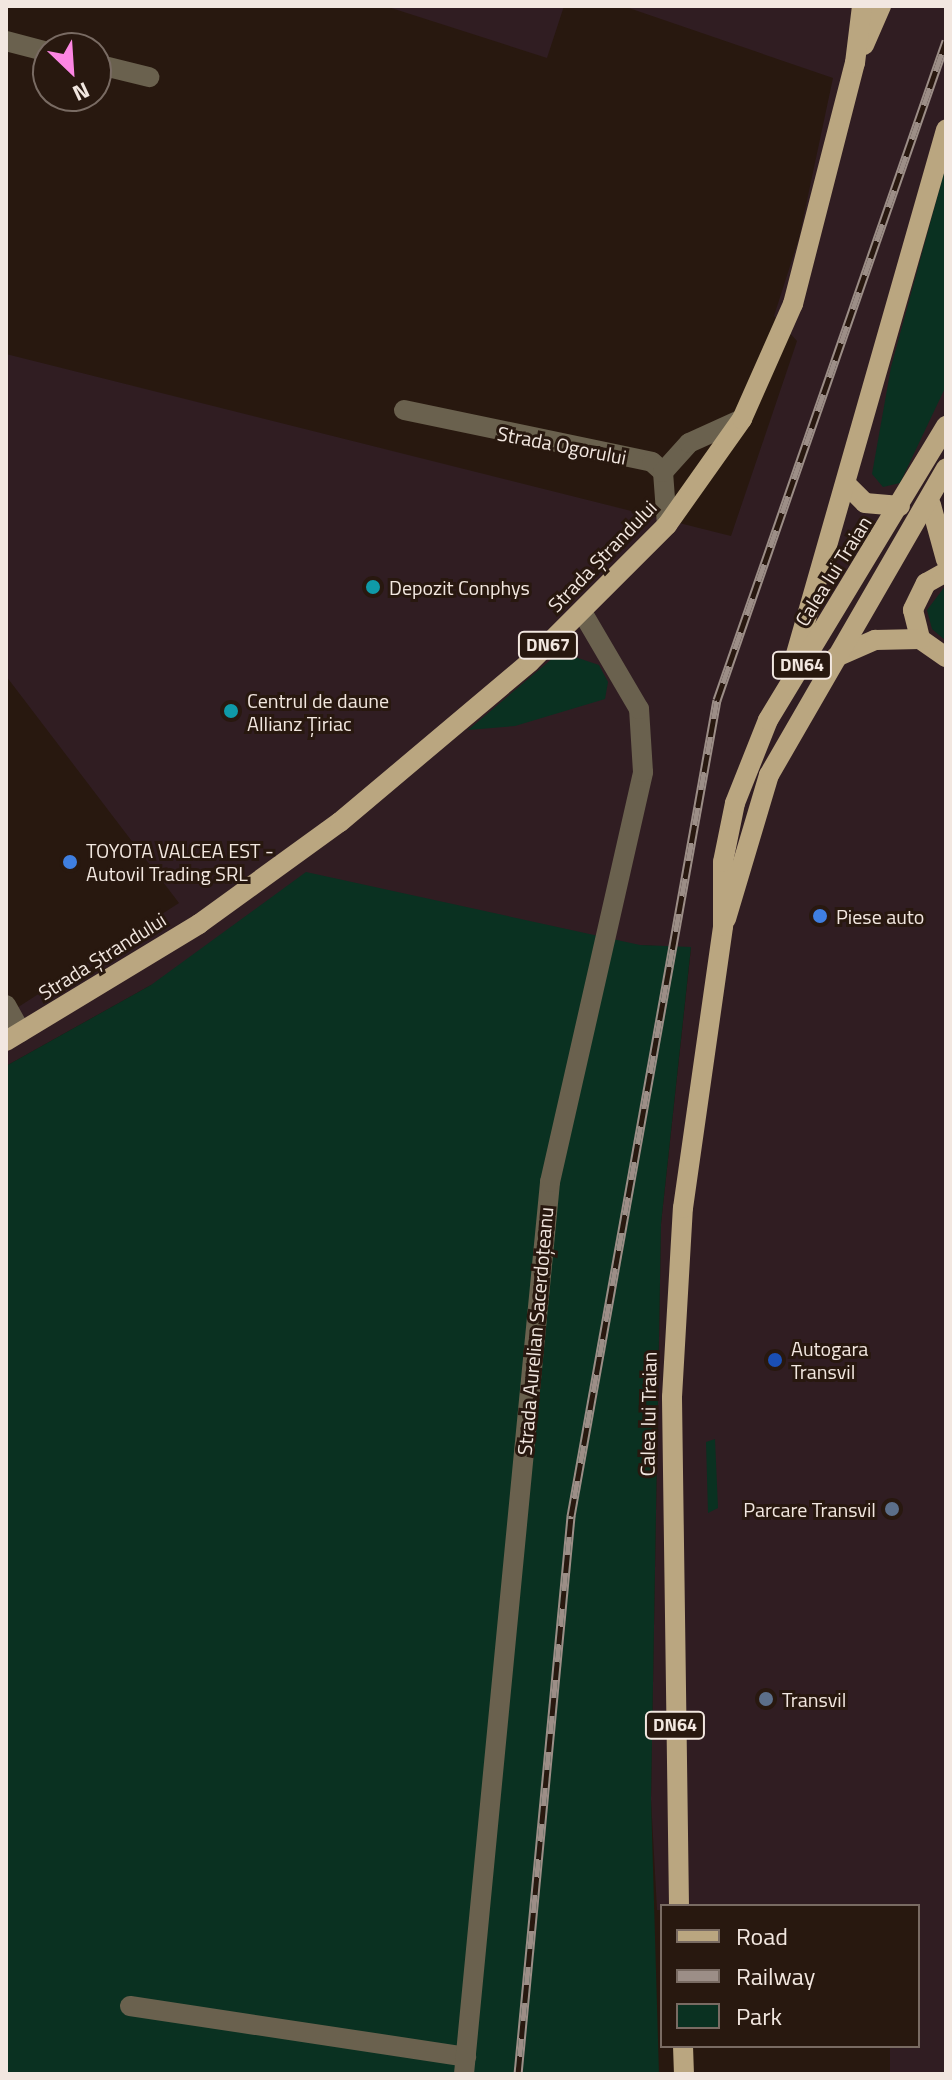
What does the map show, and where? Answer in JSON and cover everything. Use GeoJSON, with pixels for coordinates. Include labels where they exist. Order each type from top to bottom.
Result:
{"type":"FeatureCollection","features":[{"type":"Feature","properties":{"kind":"main road","name":"Strada Ștrandului"},"geometry":{"type":"LineString","coordinates":[[13,1037],[199,924],[340,822],[582,612],[667,525],[742,419],[793,304],[855,63],[862,6]]}},
{"type":"Feature","properties":{"kind":"main road","name":"DN67"},"geometry":{"type":"LineString","coordinates":[[855,63],[881,6]]}},
{"type":"Feature","properties":{"kind":"main road"},"geometry":{"type":"LineString","coordinates":[[786,690],[946,130]]}},
{"type":"Feature","properties":{"kind":"main road","name":"Calea lui Traian"},"geometry":{"type":"LineString","coordinates":[[679,1904],[673,1368],[683,1208],[723,926],[735,803],[786,690],[946,426]]}},
{"type":"Feature","properties":{"kind":"main road","name":"Calea lui Traian"},"geometry":{"type":"LineString","coordinates":[[723,926],[769,775],[830,663],[931,505],[946,469]]}},
{"type":"Feature","properties":{"kind":"main road"},"geometry":{"type":"LineString","coordinates":[[847,485],[865,503],[900,506]]}},
{"type":"Feature","properties":{"kind":"main road"},"geometry":{"type":"LineString","coordinates":[[931,505],[946,560]]}},
{"type":"Feature","properties":{"kind":"main road"},"geometry":{"type":"LineString","coordinates":[[920,639],[917,595],[946,572]]}},
{"type":"Feature","properties":{"kind":"main road"},"geometry":{"type":"LineString","coordinates":[[830,663],[875,640],[920,639],[946,657]]}},
{"type":"Feature","properties":{"kind":"main road"},"geometry":{"type":"LineString","coordinates":[[683,2048],[684,2074]]}},
{"type":"Feature","properties":{"kind":"street"},"geometry":{"type":"LineString","coordinates":[[6,41],[32,48]]}},
{"type":"Feature","properties":{"kind":"street"},"geometry":{"type":"LineString","coordinates":[[112,68],[149,77]]}},
{"type":"Feature","properties":{"kind":"street","name":"Strada Ogorului"},"geometry":{"type":"LineString","coordinates":[[404,410],[652,462],[663,472]]}},
{"type":"Feature","properties":{"kind":"street"},"geometry":{"type":"LineString","coordinates":[[667,525],[663,472],[689,443],[742,419]]}},
{"type":"Feature","properties":{"kind":"street","name":"Strada Aurelian Sacerdoțeanu"},"geometry":{"type":"LineString","coordinates":[[465,2065],[550,1182],[643,772],[639,709],[582,612]]}},
{"type":"Feature","properties":{"kind":"street"},"geometry":{"type":"LineString","coordinates":[[6,1005],[13,1037]]}},
{"type":"Feature","properties":{"kind":"street"},"geometry":{"type":"LineString","coordinates":[[130,2006],[465,2065]]}},
{"type":"Feature","properties":{"kind":"shaded area"},"geometry":{"type":"Polygon","coordinates":[[[385,6],[564,6],[547,58],[385,6]]]}},
{"type":"Feature","properties":{"kind":"shaded area"},"geometry":{"type":"Polygon","coordinates":[[[623,6],[946,6],[946,2074],[890,2074],[890,2048],[920,2048],[920,1904],[660,1904],[660,1910],[657,1910],[651,1799],[661,1224],[691,948],[640,945],[151,985],[6,1066],[6,1015],[179,903],[6,676],[6,354],[731,536],[797,341],[774,316],[799,238],[833,78],[623,6]]]}},
{"type":"Feature","properties":{"kind":"green space"},"geometry":{"type":"Polygon","coordinates":[[[946,165],[946,386],[900,483],[883,487],[872,474],[891,367],[946,165]]]}},
{"type":"Feature","properties":{"kind":"green space"},"geometry":{"type":"Polygon","coordinates":[[[946,585],[946,641],[932,629],[927,610],[946,585]]]}},
{"type":"Feature","properties":{"kind":"green space"},"geometry":{"type":"Polygon","coordinates":[[[560,652],[599,665],[608,682],[605,699],[515,726],[468,730],[560,652]]]}},
{"type":"Feature","properties":{"kind":"green space"},"geometry":{"type":"Polygon","coordinates":[[[306,872],[640,945],[691,947],[661,1224],[651,1799],[659,2074],[6,2074],[6,1066],[151,985],[306,872]]]}},
{"type":"Feature","properties":{"kind":"green space"},"geometry":{"type":"Polygon","coordinates":[[[715,1439],[718,1508],[708,1513],[706,1442],[715,1439]]]}},
{"type":"Feature","properties":{"kind":"railway"},"geometry":{"type":"LineString","coordinates":[[518,2074],[571,1516],[717,700],[946,41]]}},
{"type":"Feature","properties":{"kind":"place","name":"Depozit Conphys"},"geometry":{"type":"Point","coordinates":[373,587]}},
{"type":"Feature","properties":{"kind":"place","name":"Centrul de daune Allianz Țiriac"},"geometry":{"type":"Point","coordinates":[231,711]}},
{"type":"Feature","properties":{"kind":"place","name":"TOYOTA VALCEA EST - Autovil Trading SRL"},"geometry":{"type":"Point","coordinates":[70,862]}},
{"type":"Feature","properties":{"kind":"place","name":"Piese auto"},"geometry":{"type":"Point","coordinates":[820,916]}},
{"type":"Feature","properties":{"kind":"place","name":"Autogara Transvil"},"geometry":{"type":"Point","coordinates":[775,1360]}},
{"type":"Feature","properties":{"kind":"place","name":"Parcare Transvil"},"geometry":{"type":"Point","coordinates":[892,1509]}},
{"type":"Feature","properties":{"kind":"place","name":"Transvil"},"geometry":{"type":"Point","coordinates":[766,1699]}}]}
